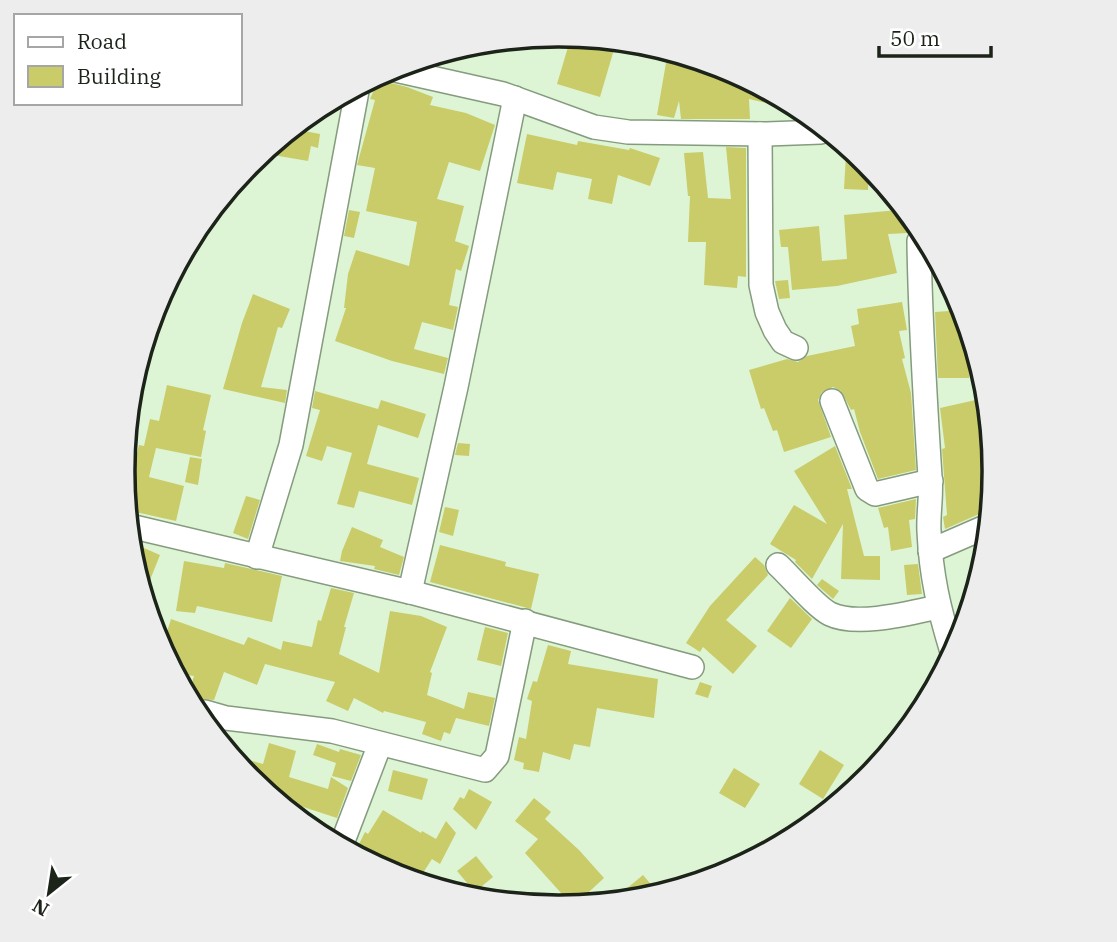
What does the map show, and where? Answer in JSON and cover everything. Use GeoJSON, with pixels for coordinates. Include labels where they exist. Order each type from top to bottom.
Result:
{"type":"FeatureCollection","features":[{"type":"Feature","properties":{"kind":"street"},"geometry":{"type":"LineString","coordinates":[[412,74],[515,98],[594,127],[628,132],[812,132]]}},
{"type":"Feature","properties":{"kind":"street"},"geometry":{"type":"LineString","coordinates":[[410,592],[456,387],[515,98]]}},
{"type":"Feature","properties":{"kind":"street"},"geometry":{"type":"LineString","coordinates":[[257,557],[291,445],[355,99]]}},
{"type":"Feature","properties":{"kind":"street"},"geometry":{"type":"LineString","coordinates":[[760,134],[761,285],[767,312],[775,330],[783,342],[796,348]]}},
{"type":"Feature","properties":{"kind":"street"},"geometry":{"type":"LineString","coordinates":[[928,270],[930,551],[938,607],[948,638]]}},
{"type":"Feature","properties":{"kind":"street"},"geometry":{"type":"LineString","coordinates":[[832,401],[867,489],[875,494],[931,481]]}},
{"type":"Feature","properties":{"kind":"street"},"geometry":{"type":"LineString","coordinates":[[138,528],[410,592],[692,667]]}},
{"type":"Feature","properties":{"kind":"street"},"geometry":{"type":"LineString","coordinates":[[930,551],[978,530]]}},
{"type":"Feature","properties":{"kind":"street"},"geometry":{"type":"LineString","coordinates":[[778,565],[829,614],[847,619],[882,617],[938,607]]}},
{"type":"Feature","properties":{"kind":"street"},"geometry":{"type":"LineString","coordinates":[[217,721],[332,731],[485,770],[496,756],[524,621]]}},
{"type":"Feature","properties":{"kind":"street"},"geometry":{"type":"LineString","coordinates":[[345,837],[380,744]]}},
{"type":"Feature","properties":{"kind":"building"},"geometry":{"type":"Polygon","coordinates":[[[568,47],[614,51],[600,97],[557,84],[568,47]]]}},
{"type":"Feature","properties":{"kind":"building"},"geometry":{"type":"Polygon","coordinates":[[[666,62],[721,80],[769,104],[749,99],[750,119],[681,119],[679,101],[674,118],[657,115],[666,62]]]}},
{"type":"Feature","properties":{"kind":"building"},"geometry":{"type":"Polygon","coordinates":[[[390,83],[433,97],[430,105],[466,113],[495,125],[480,171],[449,162],[437,199],[464,206],[455,241],[469,246],[461,271],[456,269],[449,305],[458,307],[453,330],[422,322],[414,349],[448,358],[444,374],[392,361],[335,341],[346,308],[348,274],[356,250],[409,266],[417,222],[366,211],[375,168],[357,165],[375,100],[370,99],[374,90],[390,83]]]}},
{"type":"Feature","properties":{"kind":"building"},"geometry":{"type":"Polygon","coordinates":[[[306,131],[320,134],[318,148],[311,146],[308,161],[275,155],[306,131]]]}},
{"type":"Feature","properties":{"kind":"building"},"geometry":{"type":"Polygon","coordinates":[[[527,134],[577,145],[578,141],[629,150],[630,148],[660,158],[650,186],[618,175],[612,204],[588,199],[592,179],[557,172],[553,190],[517,183],[527,134]]]}},
{"type":"Feature","properties":{"kind":"building"},"geometry":{"type":"Polygon","coordinates":[[[726,147],[746,148],[746,277],[738,276],[737,288],[704,285],[706,242],[688,242],[690,196],[684,153],[703,152],[708,198],[731,199],[726,147]]]}},
{"type":"Feature","properties":{"kind":"building"},"geometry":{"type":"Polygon","coordinates":[[[846,159],[868,182],[868,190],[844,189],[846,159]]]}},
{"type":"Feature","properties":{"kind":"building"},"geometry":{"type":"Polygon","coordinates":[[[349,210],[360,212],[354,238],[344,236],[349,210]]]}},
{"type":"Feature","properties":{"kind":"building"},"geometry":{"type":"Polygon","coordinates":[[[893,210],[908,233],[888,234],[897,273],[837,286],[792,290],[788,247],[781,247],[779,230],[819,226],[822,261],[847,259],[844,215],[893,210]]]}},
{"type":"Feature","properties":{"kind":"building"},"geometry":{"type":"Polygon","coordinates":[[[788,280],[790,298],[779,299],[775,281],[788,280]]]}},
{"type":"Feature","properties":{"kind":"building"},"geometry":{"type":"Polygon","coordinates":[[[253,294],[290,309],[282,328],[278,327],[261,387],[287,390],[285,403],[223,389],[253,294]]]}},
{"type":"Feature","properties":{"kind":"building"},"geometry":{"type":"Polygon","coordinates":[[[902,302],[907,330],[899,331],[905,358],[902,359],[911,393],[916,470],[878,479],[854,409],[851,410],[841,391],[833,387],[822,392],[818,400],[831,437],[784,452],[777,430],[773,431],[764,408],[761,409],[749,370],[787,359],[798,362],[807,356],[855,346],[851,326],[859,324],[857,309],[902,302]]]}},
{"type":"Feature","properties":{"kind":"building"},"geometry":{"type":"Polygon","coordinates":[[[951,311],[968,361],[969,378],[938,378],[935,312],[951,311]]]}},
{"type":"Feature","properties":{"kind":"building"},"geometry":{"type":"Polygon","coordinates":[[[167,385],[211,395],[203,430],[206,431],[201,457],[156,448],[149,477],[184,486],[176,521],[137,513],[135,460],[139,445],[144,446],[150,419],[159,421],[167,385]]]}},
{"type":"Feature","properties":{"kind":"building"},"geometry":{"type":"Polygon","coordinates":[[[315,391],[378,409],[381,400],[426,414],[418,438],[378,425],[367,464],[419,478],[412,505],[359,491],[354,508],[337,504],[352,453],[327,446],[322,461],[306,456],[320,410],[312,408],[315,391]]]}},
{"type":"Feature","properties":{"kind":"building"},"geometry":{"type":"Polygon","coordinates":[[[976,400],[981,443],[980,515],[945,529],[943,517],[947,515],[942,449],[945,448],[940,408],[976,400]]]}},
{"type":"Feature","properties":{"kind":"building"},"geometry":{"type":"Polygon","coordinates":[[[458,443],[470,444],[469,456],[455,455],[458,443]]]}},
{"type":"Feature","properties":{"kind":"building"},"geometry":{"type":"Polygon","coordinates":[[[835,446],[852,489],[847,489],[864,556],[880,556],[880,580],[841,579],[843,524],[812,579],[796,560],[770,544],[794,505],[827,524],[794,471],[835,446]]]}},
{"type":"Feature","properties":{"kind":"building"},"geometry":{"type":"Polygon","coordinates":[[[190,457],[202,459],[198,485],[185,482],[190,457]]]}},
{"type":"Feature","properties":{"kind":"building"},"geometry":{"type":"Polygon","coordinates":[[[246,496],[260,500],[248,539],[233,533],[246,496]]]}},
{"type":"Feature","properties":{"kind":"building"},"geometry":{"type":"Polygon","coordinates":[[[916,499],[915,519],[909,520],[912,547],[891,551],[888,527],[884,528],[878,508],[916,499]]]}},
{"type":"Feature","properties":{"kind":"building"},"geometry":{"type":"Polygon","coordinates":[[[445,507],[459,510],[453,536],[439,532],[445,507]]]}},
{"type":"Feature","properties":{"kind":"building"},"geometry":{"type":"Polygon","coordinates":[[[352,527],[383,540],[380,547],[404,557],[399,575],[374,569],[375,566],[340,561],[352,527]]]}},
{"type":"Feature","properties":{"kind":"building"},"geometry":{"type":"Polygon","coordinates":[[[440,545],[506,562],[505,566],[539,574],[531,609],[430,582],[440,545]]]}},
{"type":"Feature","properties":{"kind":"building"},"geometry":{"type":"Polygon","coordinates":[[[142,547],[160,555],[149,582],[142,547]]]}},
{"type":"Feature","properties":{"kind":"building"},"geometry":{"type":"Polygon","coordinates":[[[755,557],[764,565],[768,575],[726,620],[757,646],[733,674],[703,647],[700,652],[686,643],[710,606],[755,557]]]}},
{"type":"Feature","properties":{"kind":"building"},"geometry":{"type":"Polygon","coordinates":[[[184,561],[224,568],[225,563],[282,576],[272,622],[197,606],[195,613],[176,611],[184,561]]]}},
{"type":"Feature","properties":{"kind":"building"},"geometry":{"type":"Polygon","coordinates":[[[918,564],[922,594],[907,595],[904,565],[918,564]]]}},
{"type":"Feature","properties":{"kind":"building"},"geometry":{"type":"Polygon","coordinates":[[[822,579],[839,591],[833,599],[817,585],[822,579]]]}},
{"type":"Feature","properties":{"kind":"building"},"geometry":{"type":"Polygon","coordinates":[[[331,588],[354,593],[339,654],[379,673],[390,611],[421,616],[447,627],[430,672],[432,673],[427,695],[464,709],[468,692],[495,698],[489,726],[456,718],[450,734],[444,732],[441,741],[422,734],[426,722],[384,711],[383,713],[354,698],[348,711],[326,701],[335,682],[265,664],[257,685],[224,672],[214,700],[202,699],[192,683],[194,676],[188,675],[167,632],[171,619],[244,645],[248,637],[281,650],[283,641],[312,647],[318,620],[321,621],[331,588]]]}},
{"type":"Feature","properties":{"kind":"building"},"geometry":{"type":"Polygon","coordinates":[[[790,598],[812,619],[791,648],[767,631],[790,598]]]}},
{"type":"Feature","properties":{"kind":"building"},"geometry":{"type":"Polygon","coordinates":[[[485,627],[508,633],[501,666],[477,660],[485,627]]]}},
{"type":"Feature","properties":{"kind":"building"},"geometry":{"type":"Polygon","coordinates":[[[548,645],[571,651],[568,664],[658,679],[654,718],[597,708],[590,747],[574,744],[570,760],[543,752],[539,772],[523,769],[524,763],[514,760],[519,737],[526,739],[532,701],[527,699],[533,681],[537,682],[548,645]]]}},
{"type":"Feature","properties":{"kind":"building"},"geometry":{"type":"Polygon","coordinates":[[[700,682],[712,686],[708,698],[695,694],[700,682]]]}},
{"type":"Feature","properties":{"kind":"building"},"geometry":{"type":"Polygon","coordinates":[[[269,743],[296,751],[289,777],[328,789],[331,777],[348,788],[337,818],[299,806],[249,760],[263,764],[269,743]]]}},
{"type":"Feature","properties":{"kind":"building"},"geometry":{"type":"Polygon","coordinates":[[[317,744],[339,752],[340,749],[361,755],[351,781],[332,776],[336,763],[313,755],[317,744]]]}},
{"type":"Feature","properties":{"kind":"building"},"geometry":{"type":"Polygon","coordinates":[[[820,750],[844,765],[823,799],[799,784],[820,750]]]}},
{"type":"Feature","properties":{"kind":"building"},"geometry":{"type":"Polygon","coordinates":[[[734,768],[760,784],[745,808],[719,793],[734,768]]]}},
{"type":"Feature","properties":{"kind":"building"},"geometry":{"type":"Polygon","coordinates":[[[393,770],[428,779],[422,800],[388,791],[393,770]]]}},
{"type":"Feature","properties":{"kind":"building"},"geometry":{"type":"Polygon","coordinates":[[[469,789],[492,802],[476,830],[453,809],[460,797],[464,799],[469,789]]]}},
{"type":"Feature","properties":{"kind":"building"},"geometry":{"type":"Polygon","coordinates":[[[534,798],[551,812],[545,819],[579,850],[604,878],[587,894],[563,895],[525,853],[538,839],[515,821],[534,798]]]}},
{"type":"Feature","properties":{"kind":"building"},"geometry":{"type":"Polygon","coordinates":[[[383,810],[436,839],[446,821],[456,833],[440,864],[432,859],[423,872],[359,844],[365,832],[368,834],[383,810]]]}},
{"type":"Feature","properties":{"kind":"building"},"geometry":{"type":"Polygon","coordinates":[[[476,856],[493,877],[480,888],[476,887],[469,885],[457,871],[476,856]]]}},
{"type":"Feature","properties":{"kind":"building"},"geometry":{"type":"Polygon","coordinates":[[[643,875],[651,884],[641,887],[626,889],[643,875]]]}}]}
